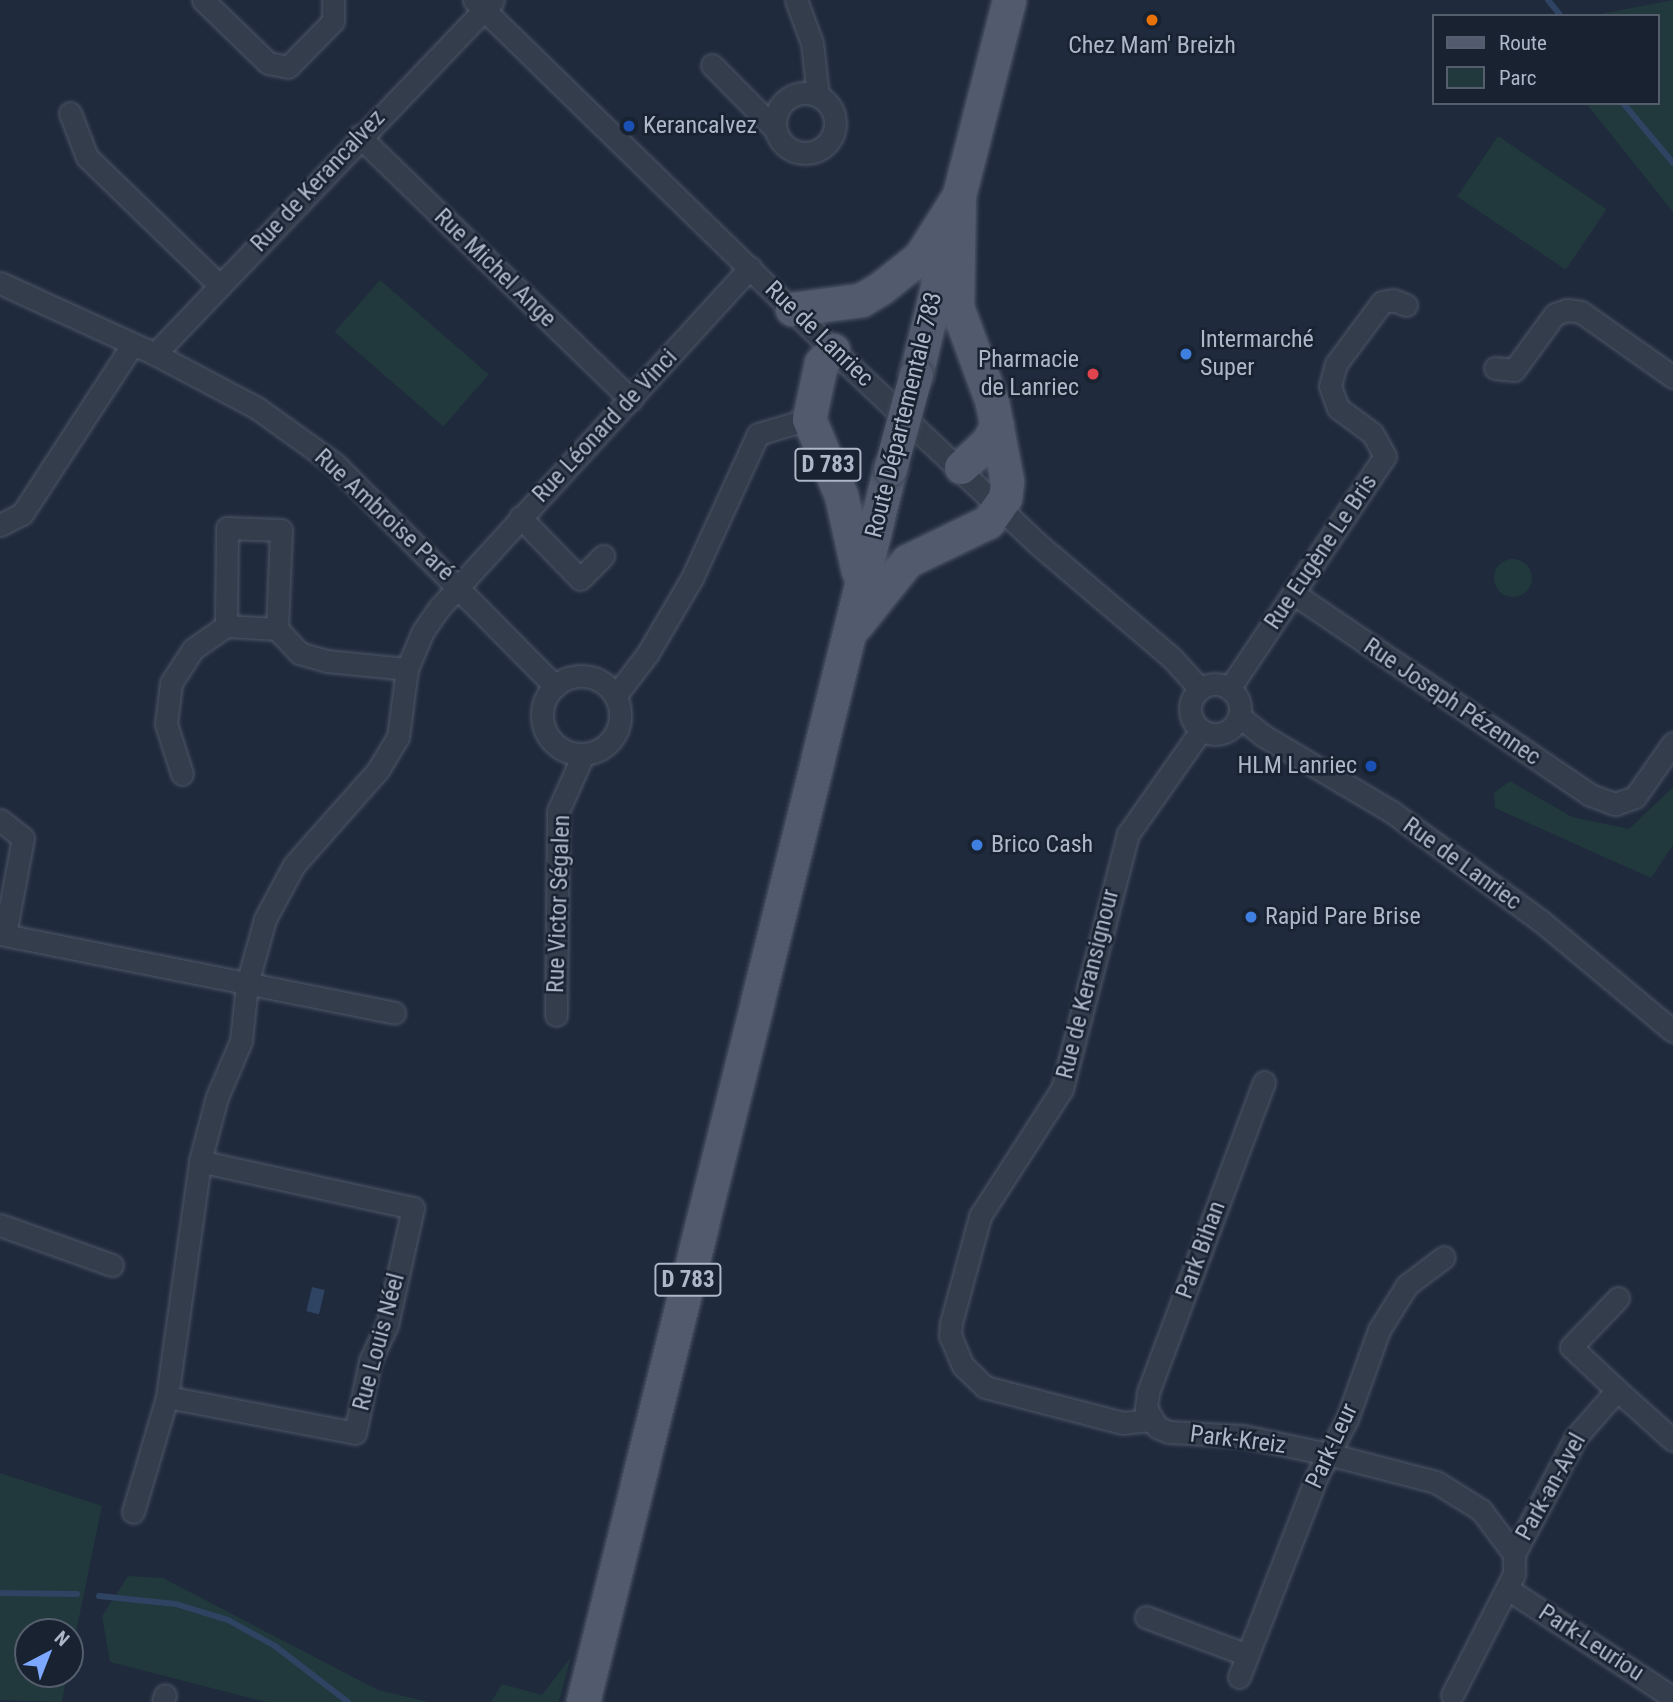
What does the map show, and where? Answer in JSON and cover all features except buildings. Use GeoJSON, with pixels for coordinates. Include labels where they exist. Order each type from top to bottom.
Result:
{"type":"FeatureCollection","features":[{"type":"Feature","properties":{"kind":"main road","name":"D 783"},"geometry":{"type":"LineString","coordinates":[[1001,507],[1007,481],[997,426],[957,307],[959,195],[1009,0]]}},
{"type":"Feature","properties":{"kind":"main road"},"geometry":{"type":"LineString","coordinates":[[792,309],[861,300],[881,288],[920,257],[959,195]]}},
{"type":"Feature","properties":{"kind":"main road","name":"Route Départementale 783"},"geometry":{"type":"LineString","coordinates":[[848,636],[959,195]]}},
{"type":"Feature","properties":{"kind":"main road","name":"D 783"},"geometry":{"type":"LineString","coordinates":[[833,350],[821,363],[809,419],[841,495],[860,584]]}},
{"type":"Feature","properties":{"kind":"main road"},"geometry":{"type":"LineString","coordinates":[[961,467],[987,443],[997,426]]}},
{"type":"Feature","properties":{"kind":"main road"},"geometry":{"type":"LineString","coordinates":[[848,636],[906,561],[988,523],[1001,507]]}},
{"type":"Feature","properties":{"kind":"main road","name":"D 783"},"geometry":{"type":"LineString","coordinates":[[583,1702],[848,636]]}},
{"type":"Feature","properties":{"kind":"street"},"geometry":{"type":"LineString","coordinates":[[203,0],[268,63],[288,67],[333,21],[333,0]]}},
{"type":"Feature","properties":{"kind":"street"},"geometry":{"type":"LineString","coordinates":[[712,65],[792,150],[807,153],[823,147],[833,135],[834,118],[818,96],[812,43],[796,0]]}},
{"type":"Feature","properties":{"kind":"street","name":"Rue de Kerancalvez"},"geometry":{"type":"LineString","coordinates":[[155,354],[484,3]]}},
{"type":"Feature","properties":{"kind":"street","name":"Rue de Lanriec"},"geometry":{"type":"LineString","coordinates":[[484,3],[833,350],[961,467],[1038,544],[1172,658],[1200,689]]}},
{"type":"Feature","properties":{"kind":"street"},"geometry":{"type":"LineString","coordinates":[[776,130],[776,114],[783,102],[801,93],[818,96]]}},
{"type":"Feature","properties":{"kind":"street"},"geometry":{"type":"LineString","coordinates":[[70,113],[87,157],[219,285]]}},
{"type":"Feature","properties":{"kind":"street","name":"Rue Michel Ange"},"geometry":{"type":"LineString","coordinates":[[359,136],[631,400]]}},
{"type":"Feature","properties":{"kind":"street","name":"Rue Léonard de Vinci"},"geometry":{"type":"LineString","coordinates":[[458,584],[631,400],[750,267]]}},
{"type":"Feature","properties":{"kind":"street","name":"Rue Ambroise Paré"},"geometry":{"type":"LineString","coordinates":[[0,283],[155,354],[257,408],[335,464],[458,584],[555,686]]}},
{"type":"Feature","properties":{"kind":"street","name":"Rue Eugène Le Bris"},"geometry":{"type":"LineString","coordinates":[[1229,689],[1385,456],[1372,433],[1338,408],[1330,386],[1336,364],[1382,302],[1394,300],[1406,305]]}},
{"type":"Feature","properties":{"kind":"street"},"geometry":{"type":"LineString","coordinates":[[1495,368],[1514,370],[1555,314],[1581,312],[1673,377]]}},
{"type":"Feature","properties":{"kind":"street"},"geometry":{"type":"LineString","coordinates":[[0,525],[22,514],[132,345]]}},
{"type":"Feature","properties":{"kind":"street"},"geometry":{"type":"LineString","coordinates":[[615,695],[648,653],[692,578],[758,434],[809,419]]}},
{"type":"Feature","properties":{"kind":"street"},"geometry":{"type":"LineString","coordinates":[[520,517],[580,579],[603,556]]}},
{"type":"Feature","properties":{"kind":"street"},"geometry":{"type":"LineString","coordinates":[[226,626],[227,528],[281,530],[277,629]]}},
{"type":"Feature","properties":{"kind":"street"},"geometry":{"type":"LineString","coordinates":[[133,1512],[167,1397],[200,1161],[217,1097],[241,1041],[247,984],[265,919],[293,865],[378,771],[398,737],[407,669],[423,631],[458,584]]}},
{"type":"Feature","properties":{"kind":"street","name":"Rue Joseph Pézennec"},"geometry":{"type":"LineString","coordinates":[[1293,593],[1590,795],[1615,804],[1635,797],[1673,743]]}},
{"type":"Feature","properties":{"kind":"street"},"geometry":{"type":"LineString","coordinates":[[181,774],[166,724],[171,683],[193,649],[226,626],[277,629],[299,653],[327,661],[407,669]]}},
{"type":"Feature","properties":{"kind":"street"},"geometry":{"type":"LineString","coordinates":[[586,676],[607,685],[615,695],[621,717],[615,736],[602,749],[583,755],[565,751],[545,731],[542,708],[555,686],[572,677],[586,676]]}},
{"type":"Feature","properties":{"kind":"street"},"geometry":{"type":"LineString","coordinates":[[1217,684],[1229,689],[1240,704],[1239,716],[1226,732],[1200,730],[1190,708],[1200,689],[1217,684]]}},
{"type":"Feature","properties":{"kind":"street","name":"Rue de Lanriec"},"geometry":{"type":"LineString","coordinates":[[1239,716],[1265,736],[1325,768],[1392,812],[1541,921],[1673,1031]]}},
{"type":"Feature","properties":{"kind":"street","name":"Rue de Keransignour"},"geometry":{"type":"LineString","coordinates":[[1151,1420],[1123,1423],[985,1387],[959,1359],[951,1323],[980,1216],[1062,1089],[1128,834],[1200,730]]}},
{"type":"Feature","properties":{"kind":"street","name":"Rue Victor Ségalen"},"geometry":{"type":"LineString","coordinates":[[556,1016],[558,811],[583,755]]}},
{"type":"Feature","properties":{"kind":"street"},"geometry":{"type":"LineString","coordinates":[[0,820],[23,838],[3,934],[394,1013]]}},
{"type":"Feature","properties":{"kind":"street","name":"Park Bihan"},"geometry":{"type":"LineString","coordinates":[[1151,1420],[1148,1393],[1264,1082]]}},
{"type":"Feature","properties":{"kind":"street","name":"Rue Louis Néel"},"geometry":{"type":"LineString","coordinates":[[167,1397],[355,1433],[370,1361],[387,1325],[413,1208],[200,1161]]}},
{"type":"Feature","properties":{"kind":"street"},"geometry":{"type":"LineString","coordinates":[[0,1225],[112,1265]]}},
{"type":"Feature","properties":{"kind":"street","name":"Park-Leur"},"geometry":{"type":"LineString","coordinates":[[1239,1677],[1328,1454],[1347,1419],[1391,1307],[1407,1285],[1444,1257]]}},
{"type":"Feature","properties":{"kind":"street"},"geometry":{"type":"LineString","coordinates":[[1618,1298],[1571,1347],[1673,1440]]}},
{"type":"Feature","properties":{"kind":"street","name":"Park-an-Avel"},"geometry":{"type":"LineString","coordinates":[[1514,1554],[1576,1437],[1617,1390]]}},
{"type":"Feature","properties":{"kind":"street","name":"Park-Kreiz"},"geometry":{"type":"LineString","coordinates":[[1151,1420],[1169,1432],[1243,1436],[1328,1454]]}},
{"type":"Feature","properties":{"kind":"street"},"geometry":{"type":"LineString","coordinates":[[1328,1454],[1437,1482],[1465,1497],[1492,1521],[1514,1554],[1514,1574],[1508,1589],[1452,1695]]}},
{"type":"Feature","properties":{"kind":"street","name":"Park-Leuriou"},"geometry":{"type":"LineString","coordinates":[[1508,1589],[1673,1698]]}},
{"type":"Feature","properties":{"kind":"street"},"geometry":{"type":"LineString","coordinates":[[1146,1617],[1247,1655]]}},
{"type":"Feature","properties":{"kind":"green space"},"geometry":{"type":"Polygon","coordinates":[[[1673,0],[1673,212],[1588,105],[1659,105],[1659,14],[1600,14],[1673,0]]]}},
{"type":"Feature","properties":{"kind":"green space"},"geometry":{"type":"Polygon","coordinates":[[[1498,136],[1607,209],[1566,270],[1457,197],[1498,136]]]}},
{"type":"Feature","properties":{"kind":"green space"},"geometry":{"type":"Polygon","coordinates":[[[380,280],[489,374],[443,427],[335,332],[380,280]]]}},
{"type":"Feature","properties":{"kind":"green space"},"geometry":{"type":"Polygon","coordinates":[[[1513,559],[1527,564],[1532,578],[1527,592],[1513,597],[1499,592],[1494,578],[1499,564],[1513,559]]]}},
{"type":"Feature","properties":{"kind":"green space"},"geometry":{"type":"Polygon","coordinates":[[[1510,781],[1572,817],[1629,829],[1673,787],[1673,845],[1651,878],[1495,808],[1494,793],[1510,781]]]}},
{"type":"Feature","properties":{"kind":"green space"},"geometry":{"type":"Polygon","coordinates":[[[0,1473],[102,1506],[79,1618],[14,1618],[14,1688],[64,1688],[62,1702],[0,1700],[0,1473]]]}},
{"type":"Feature","properties":{"kind":"green space"},"geometry":{"type":"Polygon","coordinates":[[[128,1576],[163,1578],[378,1690],[429,1702],[266,1702],[110,1662],[102,1616],[128,1576]]]}},
{"type":"Feature","properties":{"kind":"green space"},"geometry":{"type":"Polygon","coordinates":[[[571,1657],[559,1702],[491,1702],[502,1684],[542,1695],[571,1657]]]}},
{"type":"Feature","properties":{"kind":"water"},"geometry":{"type":"Polygon","coordinates":[[[312,1287],[325,1290],[319,1314],[306,1311],[312,1287]]]}},
{"type":"Feature","properties":{"kind":"waterway"},"geometry":{"type":"LineString","coordinates":[[1548,0],[1559,14]]}},
{"type":"Feature","properties":{"kind":"waterway"},"geometry":{"type":"LineString","coordinates":[[1625,105],[1673,163]]}},
{"type":"Feature","properties":{"kind":"waterway"},"geometry":{"type":"LineString","coordinates":[[0,1593],[77,1594]]}},
{"type":"Feature","properties":{"kind":"waterway"},"geometry":{"type":"LineString","coordinates":[[99,1596],[176,1604],[228,1620],[275,1646],[348,1702]]}},
{"type":"Feature","properties":{"kind":"place","name":"Chez Mam' Breizh"},"geometry":{"type":"Point","coordinates":[1152,20]}},
{"type":"Feature","properties":{"kind":"place","name":"Kerancalvez"},"geometry":{"type":"Point","coordinates":[629,126]}},
{"type":"Feature","properties":{"kind":"place","name":"Intermarché Super"},"geometry":{"type":"Point","coordinates":[1186,354]}},
{"type":"Feature","properties":{"kind":"place","name":"Pharmacie de Lanriec"},"geometry":{"type":"Point","coordinates":[1093,374]}},
{"type":"Feature","properties":{"kind":"place","name":"HLM Lanriec"},"geometry":{"type":"Point","coordinates":[1371,766]}},
{"type":"Feature","properties":{"kind":"place","name":"Brico Cash"},"geometry":{"type":"Point","coordinates":[977,845]}},
{"type":"Feature","properties":{"kind":"place","name":"Rapid Pare Brise"},"geometry":{"type":"Point","coordinates":[1251,917]}}]}
